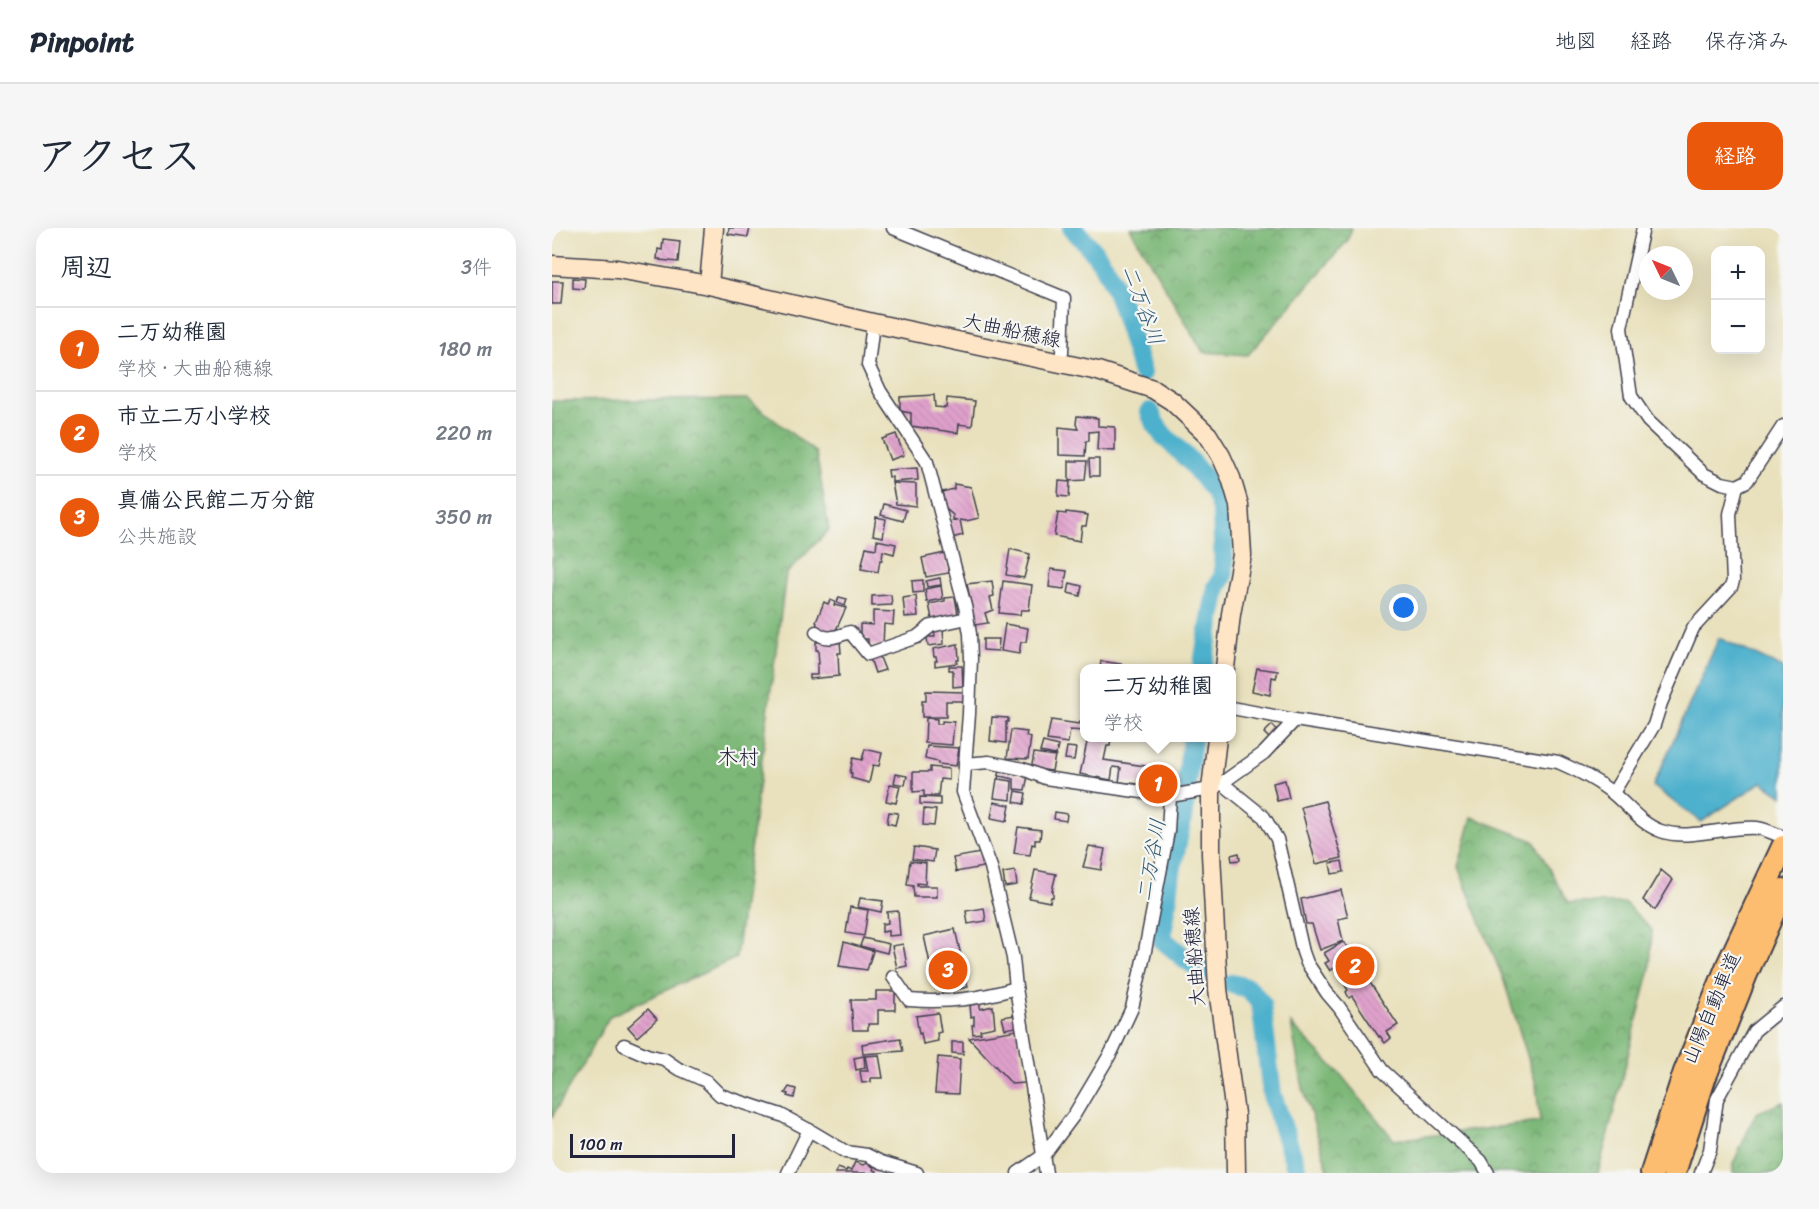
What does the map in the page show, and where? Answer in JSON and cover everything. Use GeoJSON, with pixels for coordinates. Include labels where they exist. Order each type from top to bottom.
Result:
{"type":"FeatureCollection","features":[{"type":"Feature","properties":{"kind":"highway","name":"山陽自動車道"},"geometry":{"type":"LineString","coordinates":[[1652,1173],[1685,1072],[1728,965],[1779,855]]}},
{"type":"Feature","properties":{"kind":"highway","name":"山陽自動車道"},"geometry":{"type":"LineString","coordinates":[[1674,1173],[1704,1079],[1783,890]]}},
{"type":"Feature","properties":{"kind":"main road"},"geometry":{"type":"LineString","coordinates":[[709,285],[714,228]]}},
{"type":"Feature","properties":{"kind":"main road","name":"大曲船穂線"},"geometry":{"type":"LineString","coordinates":[[552,265],[617,269],[709,285],[1098,371],[1153,388],[1172,401],[1208,435],[1231,478],[1239,505],[1242,555],[1231,614],[1226,664]]}},
{"type":"Feature","properties":{"kind":"main road","name":"大曲船穂線"},"geometry":{"type":"LineString","coordinates":[[1217,742],[1211,854],[1218,989],[1235,1114],[1236,1173]]}},
{"type":"Feature","properties":{"kind":"street"},"geometry":{"type":"LineString","coordinates":[[893,228],[1064,298],[1062,353]]}},
{"type":"Feature","properties":{"kind":"street"},"geometry":{"type":"LineString","coordinates":[[1643,228],[1621,328],[1631,396],[1648,421],[1704,474],[1722,483],[1737,486],[1747,481],[1783,426]]}},
{"type":"Feature","properties":{"kind":"street"},"geometry":{"type":"LineString","coordinates":[[873,323],[868,365],[880,392],[927,462],[967,618],[971,657],[963,792],[991,867],[1013,958],[1046,1173]]}},
{"type":"Feature","properties":{"kind":"street"},"geometry":{"type":"LineString","coordinates":[[1613,793],[1654,725],[1693,628],[1731,587],[1733,581],[1730,514],[1737,486]]}},
{"type":"Feature","properties":{"kind":"street"},"geometry":{"type":"LineString","coordinates":[[816,632],[821,637],[831,638],[850,632],[868,654],[917,637],[931,626],[967,618]]}},
{"type":"Feature","properties":{"kind":"street"},"geometry":{"type":"LineString","coordinates":[[1236,709],[1558,762],[1591,777],[1613,793],[1645,823],[1660,831],[1680,836],[1719,830],[1759,828],[1783,837]]}},
{"type":"Feature","properties":{"kind":"street"},"geometry":{"type":"LineString","coordinates":[[965,764],[989,762],[1045,778],[1170,796],[1216,786],[1264,753],[1295,720]]}},
{"type":"Feature","properties":{"kind":"street"},"geometry":{"type":"LineString","coordinates":[[1216,786],[1264,817],[1277,839],[1303,952],[1307,963],[1327,993],[1340,1007],[1382,1070],[1481,1161],[1488,1173]]}},
{"type":"Feature","properties":{"kind":"street"},"geometry":{"type":"LineString","coordinates":[[1018,1173],[1044,1155],[1074,1115],[1112,1051],[1132,1008],[1168,831],[1170,796]]}},
{"type":"Feature","properties":{"kind":"street"},"geometry":{"type":"LineString","coordinates":[[893,976],[909,1000],[962,1000],[1016,988]]}},
{"type":"Feature","properties":{"kind":"street"},"geometry":{"type":"LineString","coordinates":[[1701,1173],[1710,1149],[1717,1099],[1754,1031],[1783,1007]]}},
{"type":"Feature","properties":{"kind":"street"},"geometry":{"type":"LineString","coordinates":[[624,1045],[647,1055],[664,1059],[677,1068],[706,1081],[720,1095],[781,1115],[846,1152],[867,1155],[880,1168],[917,1173]]}},
{"type":"Feature","properties":{"kind":"street"},"geometry":{"type":"LineString","coordinates":[[788,1173],[809,1130]]}},
{"type":"Feature","properties":{"kind":"green space"},"geometry":{"type":"Polygon","coordinates":[[[1130,228],[1352,228],[1347,241],[1248,355],[1203,352],[1130,228]]]}},
{"type":"Feature","properties":{"kind":"green space"},"geometry":{"type":"Polygon","coordinates":[[[748,399],[816,453],[829,530],[786,574],[736,958],[610,1016],[552,1117],[552,401],[748,399]]]}},
{"type":"Feature","properties":{"kind":"green space"},"geometry":{"type":"Polygon","coordinates":[[[1472,817],[1534,841],[1568,903],[1625,903],[1652,930],[1650,969],[1598,1173],[1329,1173],[1303,1088],[1291,1024],[1341,1075],[1394,1140],[1540,1122],[1536,1084],[1504,981],[1458,867],[1472,817]]]}},
{"type":"Feature","properties":{"kind":"green space"},"geometry":{"type":"Polygon","coordinates":[[[1783,1102],[1783,1173],[1733,1173],[1733,1164],[1756,1113],[1783,1102]]]}},
{"type":"Feature","properties":{"kind":"water"},"geometry":{"type":"Polygon","coordinates":[[[1719,638],[1783,668],[1783,796],[1762,782],[1701,822],[1653,786],[1719,638]]]}},
{"type":"Feature","properties":{"kind":"building"},"geometry":{"type":"Polygon","coordinates":[[[729,228],[750,228],[748,237],[728,234],[729,228]]]}},
{"type":"Feature","properties":{"kind":"building"},"geometry":{"type":"Polygon","coordinates":[[[663,239],[680,241],[678,262],[657,259],[658,249],[662,250],[663,239]]]}},
{"type":"Feature","properties":{"kind":"building"},"geometry":{"type":"Polygon","coordinates":[[[573,278],[585,279],[584,289],[573,288],[573,278]]]}},
{"type":"Feature","properties":{"kind":"building"},"geometry":{"type":"Polygon","coordinates":[[[552,281],[563,281],[561,304],[552,304],[552,281]]]}},
{"type":"Feature","properties":{"kind":"building"},"geometry":{"type":"Polygon","coordinates":[[[934,395],[935,407],[946,408],[947,398],[975,401],[972,426],[959,424],[958,433],[911,426],[911,413],[900,411],[900,397],[934,395]]]}},
{"type":"Feature","properties":{"kind":"building"},"geometry":{"type":"Polygon","coordinates":[[[1077,416],[1098,418],[1098,426],[1115,427],[1115,451],[1097,450],[1098,431],[1089,432],[1085,456],[1059,455],[1059,427],[1078,429],[1077,416]]]}},
{"type":"Feature","properties":{"kind":"building"},"geometry":{"type":"Polygon","coordinates":[[[896,434],[904,455],[890,460],[882,439],[896,434]]]}},
{"type":"Feature","properties":{"kind":"building"},"geometry":{"type":"Polygon","coordinates":[[[1089,459],[1099,459],[1099,476],[1090,476],[1089,459]]]}},
{"type":"Feature","properties":{"kind":"building"},"geometry":{"type":"Polygon","coordinates":[[[1069,461],[1087,461],[1085,480],[1069,481],[1069,461]]]}},
{"type":"Feature","properties":{"kind":"building"},"geometry":{"type":"Polygon","coordinates":[[[917,468],[918,480],[892,482],[892,477],[889,477],[888,470],[917,468]]]}},
{"type":"Feature","properties":{"kind":"building"},"geometry":{"type":"Polygon","coordinates":[[[1059,481],[1070,482],[1069,497],[1058,496],[1059,481]]]}},
{"type":"Feature","properties":{"kind":"building"},"geometry":{"type":"Polygon","coordinates":[[[892,483],[916,484],[916,506],[896,504],[892,483]]]}},
{"type":"Feature","properties":{"kind":"building"},"geometry":{"type":"Polygon","coordinates":[[[954,484],[971,487],[979,518],[960,520],[963,535],[952,538],[949,522],[956,520],[946,509],[942,492],[954,489],[954,484]]]}},
{"type":"Feature","properties":{"kind":"building"},"geometry":{"type":"Polygon","coordinates":[[[884,504],[906,510],[903,521],[881,515],[884,504]]]}},
{"type":"Feature","properties":{"kind":"building"},"geometry":{"type":"Polygon","coordinates":[[[1066,512],[1088,515],[1086,526],[1082,526],[1080,541],[1054,536],[1058,513],[1066,514],[1066,512]]]}},
{"type":"Feature","properties":{"kind":"building"},"geometry":{"type":"Polygon","coordinates":[[[876,517],[886,519],[883,537],[873,535],[876,517]]]}},
{"type":"Feature","properties":{"kind":"building"},"geometry":{"type":"Polygon","coordinates":[[[877,540],[896,544],[894,554],[883,551],[878,572],[861,569],[866,547],[876,549],[877,540]]]}},
{"type":"Feature","properties":{"kind":"building"},"geometry":{"type":"Polygon","coordinates":[[[1010,549],[1030,554],[1024,578],[1006,575],[1010,549]]]}},
{"type":"Feature","properties":{"kind":"building"},"geometry":{"type":"Polygon","coordinates":[[[945,553],[949,573],[926,577],[922,558],[945,553]]]}},
{"type":"Feature","properties":{"kind":"building"},"geometry":{"type":"Polygon","coordinates":[[[1051,569],[1067,571],[1064,589],[1049,587],[1051,569]]]}},
{"type":"Feature","properties":{"kind":"building"},"geometry":{"type":"Polygon","coordinates":[[[940,578],[941,585],[927,587],[926,581],[940,578]]]}},
{"type":"Feature","properties":{"kind":"building"},"geometry":{"type":"Polygon","coordinates":[[[923,580],[923,592],[913,593],[912,581],[923,580]]]}},
{"type":"Feature","properties":{"kind":"building"},"geometry":{"type":"Polygon","coordinates":[[[992,581],[994,596],[990,597],[993,610],[985,613],[988,623],[975,625],[967,584],[992,581]]]}},
{"type":"Feature","properties":{"kind":"building"},"geometry":{"type":"Polygon","coordinates":[[[1003,581],[1032,585],[1029,610],[1021,610],[1020,615],[999,613],[1003,581]]]}},
{"type":"Feature","properties":{"kind":"building"},"geometry":{"type":"Polygon","coordinates":[[[1070,583],[1082,586],[1080,596],[1068,593],[1070,583]]]}},
{"type":"Feature","properties":{"kind":"building"},"geometry":{"type":"Polygon","coordinates":[[[941,586],[943,599],[927,602],[925,589],[941,586]]]}},
{"type":"Feature","properties":{"kind":"building"},"geometry":{"type":"Polygon","coordinates":[[[891,595],[892,605],[872,606],[872,596],[891,595]]]}},
{"type":"Feature","properties":{"kind":"building"},"geometry":{"type":"Polygon","coordinates":[[[916,596],[918,616],[905,617],[903,598],[916,596]]]}},
{"type":"Feature","properties":{"kind":"building"},"geometry":{"type":"Polygon","coordinates":[[[839,597],[847,599],[845,606],[837,603],[839,597]]]}},
{"type":"Feature","properties":{"kind":"building"},"geometry":{"type":"Polygon","coordinates":[[[955,597],[958,615],[932,619],[929,604],[955,597]]]}},
{"type":"Feature","properties":{"kind":"building"},"geometry":{"type":"Polygon","coordinates":[[[830,600],[835,602],[834,605],[846,608],[834,634],[816,627],[824,602],[828,604],[830,600]]]}},
{"type":"Feature","properties":{"kind":"building"},"geometry":{"type":"Polygon","coordinates":[[[873,611],[894,612],[893,625],[884,624],[883,646],[868,646],[868,639],[860,639],[860,624],[873,625],[873,611]]]}},
{"type":"Feature","properties":{"kind":"building"},"geometry":{"type":"Polygon","coordinates":[[[1005,624],[1028,628],[1026,642],[1021,642],[1019,654],[1001,651],[1005,624]]]}},
{"type":"Feature","properties":{"kind":"building"},"geometry":{"type":"Polygon","coordinates":[[[943,628],[944,644],[928,646],[927,637],[935,637],[934,629],[943,628]]]}},
{"type":"Feature","properties":{"kind":"building"},"geometry":{"type":"Polygon","coordinates":[[[983,639],[999,639],[998,651],[983,650],[983,639]]]}},
{"type":"Feature","properties":{"kind":"building"},"geometry":{"type":"Polygon","coordinates":[[[840,641],[839,676],[810,679],[810,675],[817,675],[817,664],[819,664],[816,642],[840,641]]]}},
{"type":"Feature","properties":{"kind":"building"},"geometry":{"type":"Polygon","coordinates":[[[958,644],[959,660],[957,663],[935,666],[935,661],[937,661],[933,649],[958,644]]]}},
{"type":"Feature","properties":{"kind":"building"},"geometry":{"type":"Polygon","coordinates":[[[879,655],[885,670],[875,673],[870,658],[879,655]]]}},
{"type":"Feature","properties":{"kind":"building"},"geometry":{"type":"Polygon","coordinates":[[[1101,661],[1121,664],[1101,664],[1101,661]]]}},
{"type":"Feature","properties":{"kind":"building"},"geometry":{"type":"Polygon","coordinates":[[[949,666],[962,666],[963,686],[953,687],[953,670],[949,670],[949,666]]]}},
{"type":"Feature","properties":{"kind":"building"},"geometry":{"type":"Polygon","coordinates":[[[1257,668],[1278,671],[1276,678],[1272,677],[1270,695],[1252,691],[1257,668]]]}},
{"type":"Feature","properties":{"kind":"building"},"geometry":{"type":"Polygon","coordinates":[[[926,691],[965,692],[965,701],[946,701],[946,717],[922,717],[922,701],[926,701],[926,691]]]}},
{"type":"Feature","properties":{"kind":"building"},"geometry":{"type":"Polygon","coordinates":[[[992,717],[1008,718],[1006,743],[990,741],[992,717]]]}},
{"type":"Feature","properties":{"kind":"building"},"geometry":{"type":"Polygon","coordinates":[[[926,718],[937,719],[937,724],[942,724],[942,721],[954,722],[952,745],[925,743],[926,718]]]}},
{"type":"Feature","properties":{"kind":"building"},"geometry":{"type":"Polygon","coordinates":[[[1051,720],[1079,724],[1080,722],[1080,731],[1070,730],[1068,743],[1047,740],[1051,720]]]}},
{"type":"Feature","properties":{"kind":"building"},"geometry":{"type":"Polygon","coordinates":[[[1272,725],[1278,731],[1270,739],[1264,733],[1272,725]]]}},
{"type":"Feature","properties":{"kind":"building"},"geometry":{"type":"Polygon","coordinates":[[[1011,730],[1027,732],[1026,736],[1031,737],[1028,759],[1007,758],[1011,730]]]}},
{"type":"Feature","properties":{"kind":"building"},"geometry":{"type":"Polygon","coordinates":[[[1043,742],[1058,746],[1056,755],[1040,752],[1043,742]]]}},
{"type":"Feature","properties":{"kind":"building"},"geometry":{"type":"Polygon","coordinates":[[[1087,742],[1110,742],[1110,746],[1107,746],[1104,760],[1152,767],[1149,785],[1119,782],[1121,768],[1113,767],[1111,780],[1080,774],[1087,742]]]}},
{"type":"Feature","properties":{"kind":"building"},"geometry":{"type":"Polygon","coordinates":[[[927,746],[959,748],[956,766],[938,764],[938,762],[925,759],[927,746]]]}},
{"type":"Feature","properties":{"kind":"building"},"geometry":{"type":"Polygon","coordinates":[[[1067,747],[1076,748],[1074,760],[1065,759],[1067,747]]]}},
{"type":"Feature","properties":{"kind":"building"},"geometry":{"type":"Polygon","coordinates":[[[865,749],[882,753],[879,766],[873,765],[869,783],[851,778],[852,773],[850,773],[853,758],[862,760],[865,749]]]}},
{"type":"Feature","properties":{"kind":"building"},"geometry":{"type":"Polygon","coordinates":[[[1034,753],[1055,756],[1052,771],[1031,770],[1034,753]]]}},
{"type":"Feature","properties":{"kind":"building"},"geometry":{"type":"Polygon","coordinates":[[[930,767],[949,769],[949,780],[940,779],[938,796],[924,796],[924,791],[913,792],[913,772],[930,772],[930,767]]]}},
{"type":"Feature","properties":{"kind":"building"},"geometry":{"type":"Polygon","coordinates":[[[1000,770],[1028,776],[1025,790],[1014,789],[1014,779],[1000,776],[998,779],[1000,770]]]}},
{"type":"Feature","properties":{"kind":"building"},"geometry":{"type":"Polygon","coordinates":[[[896,774],[907,776],[905,785],[894,783],[896,774]]]}},
{"type":"Feature","properties":{"kind":"building"},"geometry":{"type":"Polygon","coordinates":[[[997,779],[1012,781],[1011,800],[994,798],[997,779]]]}},
{"type":"Feature","properties":{"kind":"building"},"geometry":{"type":"Polygon","coordinates":[[[1285,780],[1289,798],[1277,801],[1273,783],[1285,780]]]}},
{"type":"Feature","properties":{"kind":"building"},"geometry":{"type":"Polygon","coordinates":[[[890,784],[900,786],[896,803],[886,801],[890,784]]]}},
{"type":"Feature","properties":{"kind":"building"},"geometry":{"type":"Polygon","coordinates":[[[1016,791],[1026,793],[1024,804],[1014,802],[1016,791]]]}},
{"type":"Feature","properties":{"kind":"building"},"geometry":{"type":"Polygon","coordinates":[[[920,797],[940,798],[940,805],[920,804],[920,797]]]}},
{"type":"Feature","properties":{"kind":"building"},"geometry":{"type":"Polygon","coordinates":[[[1325,801],[1342,858],[1316,864],[1301,807],[1325,801]]]}},
{"type":"Feature","properties":{"kind":"building"},"geometry":{"type":"Polygon","coordinates":[[[994,802],[1010,805],[1007,821],[991,818],[994,802]]]}},
{"type":"Feature","properties":{"kind":"building"},"geometry":{"type":"Polygon","coordinates":[[[924,809],[936,810],[934,826],[923,825],[924,809]]]}},
{"type":"Feature","properties":{"kind":"building"},"geometry":{"type":"Polygon","coordinates":[[[889,812],[898,813],[895,825],[887,823],[889,812]]]}},
{"type":"Feature","properties":{"kind":"building"},"geometry":{"type":"Polygon","coordinates":[[[1055,812],[1067,814],[1066,821],[1054,819],[1055,812]]]}},
{"type":"Feature","properties":{"kind":"building"},"geometry":{"type":"Polygon","coordinates":[[[1018,827],[1041,830],[1040,840],[1035,840],[1035,845],[1032,844],[1030,855],[1014,853],[1018,827]]]}},
{"type":"Feature","properties":{"kind":"building"},"geometry":{"type":"Polygon","coordinates":[[[1089,846],[1105,849],[1101,870],[1083,867],[1089,846]]]}},
{"type":"Feature","properties":{"kind":"building"},"geometry":{"type":"Polygon","coordinates":[[[914,847],[935,850],[933,862],[912,859],[914,847]]]}},
{"type":"Feature","properties":{"kind":"building"},"geometry":{"type":"Polygon","coordinates":[[[980,853],[983,867],[956,872],[953,858],[980,853]]]}},
{"type":"Feature","properties":{"kind":"building"},"geometry":{"type":"Polygon","coordinates":[[[1239,853],[1240,860],[1232,861],[1231,855],[1239,853]]]}},
{"type":"Feature","properties":{"kind":"building"},"geometry":{"type":"Polygon","coordinates":[[[910,861],[926,863],[925,884],[917,883],[917,886],[937,886],[937,897],[914,897],[913,886],[907,885],[910,861]]]}},
{"type":"Feature","properties":{"kind":"building"},"geometry":{"type":"Polygon","coordinates":[[[1342,861],[1344,872],[1332,874],[1330,863],[1342,861]]]}},
{"type":"Feature","properties":{"kind":"building"},"geometry":{"type":"Polygon","coordinates":[[[1035,870],[1056,874],[1053,897],[1050,902],[1029,898],[1035,870]]]}},
{"type":"Feature","properties":{"kind":"building"},"geometry":{"type":"Polygon","coordinates":[[[1661,870],[1673,880],[1655,910],[1643,900],[1661,870]]]}},
{"type":"Feature","properties":{"kind":"building"},"geometry":{"type":"Polygon","coordinates":[[[1015,871],[1017,885],[1005,887],[1003,873],[1015,871]]]}},
{"type":"Feature","properties":{"kind":"building"},"geometry":{"type":"Polygon","coordinates":[[[1341,890],[1348,917],[1338,919],[1343,941],[1320,950],[1312,924],[1306,924],[1301,899],[1341,890]]]}},
{"type":"Feature","properties":{"kind":"building"},"geometry":{"type":"Polygon","coordinates":[[[860,898],[883,901],[881,912],[858,907],[860,898]]]}},
{"type":"Feature","properties":{"kind":"building"},"geometry":{"type":"Polygon","coordinates":[[[850,907],[868,910],[864,936],[846,933],[850,907]]]}},
{"type":"Feature","properties":{"kind":"building"},"geometry":{"type":"Polygon","coordinates":[[[984,908],[986,921],[968,924],[966,911],[984,908]]]}},
{"type":"Feature","properties":{"kind":"building"},"geometry":{"type":"Polygon","coordinates":[[[898,911],[900,935],[888,936],[888,931],[882,932],[882,924],[888,923],[887,912],[898,911]]]}},
{"type":"Feature","properties":{"kind":"building"},"geometry":{"type":"Polygon","coordinates":[[[955,929],[968,987],[942,993],[936,967],[931,968],[924,936],[955,929]]]}},
{"type":"Feature","properties":{"kind":"building"},"geometry":{"type":"Polygon","coordinates":[[[863,938],[889,944],[887,953],[860,946],[863,938]]]}},
{"type":"Feature","properties":{"kind":"building"},"geometry":{"type":"Polygon","coordinates":[[[844,942],[873,951],[867,970],[839,966],[844,942]]]}},
{"type":"Feature","properties":{"kind":"building"},"geometry":{"type":"Polygon","coordinates":[[[1343,942],[1398,1025],[1387,1032],[1391,1038],[1385,1043],[1352,996],[1349,998],[1346,992],[1348,990],[1334,968],[1330,971],[1325,963],[1329,961],[1324,953],[1343,942]]]}},
{"type":"Feature","properties":{"kind":"building"},"geometry":{"type":"Polygon","coordinates":[[[903,944],[907,966],[897,968],[892,946],[903,944]]]}},
{"type":"Feature","properties":{"kind":"building"},"geometry":{"type":"Polygon","coordinates":[[[876,991],[895,991],[895,1010],[878,1010],[878,1024],[868,1024],[868,1030],[853,1030],[851,1000],[876,1000],[876,991]]]}},
{"type":"Feature","properties":{"kind":"building"},"geometry":{"type":"Polygon","coordinates":[[[980,1003],[980,1009],[993,1006],[995,1027],[973,1034],[974,1016],[971,1017],[970,1004],[980,1003]]]}},
{"type":"Feature","properties":{"kind":"building"},"geometry":{"type":"Polygon","coordinates":[[[648,1009],[657,1019],[637,1037],[628,1027],[648,1009]]]}},
{"type":"Feature","properties":{"kind":"building"},"geometry":{"type":"Polygon","coordinates":[[[938,1013],[941,1032],[937,1033],[938,1041],[923,1044],[916,1016],[938,1013]]]}},
{"type":"Feature","properties":{"kind":"building"},"geometry":{"type":"Polygon","coordinates":[[[1015,1015],[1017,1027],[1005,1029],[1002,1017],[1015,1015]]]}},
{"type":"Feature","properties":{"kind":"building"},"geometry":{"type":"Polygon","coordinates":[[[1017,1030],[1025,1083],[1012,1084],[969,1038],[1017,1030]]]}},
{"type":"Feature","properties":{"kind":"building"},"geometry":{"type":"Polygon","coordinates":[[[900,1038],[903,1051],[863,1054],[862,1044],[900,1038]]]}},
{"type":"Feature","properties":{"kind":"building"},"geometry":{"type":"Polygon","coordinates":[[[952,1042],[963,1042],[963,1054],[952,1053],[952,1042]]]}},
{"type":"Feature","properties":{"kind":"building"},"geometry":{"type":"Polygon","coordinates":[[[879,1055],[883,1078],[871,1078],[871,1082],[862,1083],[860,1071],[868,1071],[865,1056],[879,1055]]]}},
{"type":"Feature","properties":{"kind":"building"},"geometry":{"type":"Polygon","coordinates":[[[864,1056],[865,1068],[856,1070],[854,1058],[864,1056]]]}},
{"type":"Feature","properties":{"kind":"building"},"geometry":{"type":"Polygon","coordinates":[[[938,1057],[960,1059],[958,1094],[935,1093],[938,1057]]]}},
{"type":"Feature","properties":{"kind":"building"},"geometry":{"type":"Polygon","coordinates":[[[789,1087],[796,1089],[794,1098],[785,1093],[789,1087]]]}},
{"type":"Feature","properties":{"kind":"building"},"geometry":{"type":"Polygon","coordinates":[[[855,1162],[863,1165],[866,1163],[877,1171],[876,1173],[835,1173],[838,1168],[851,1171],[855,1162]]]}},
{"type":"Feature","properties":{"kind":"waterway","name":"二万谷川"},"geometry":{"type":"LineString","coordinates":[[1072,228],[1094,251],[1107,271],[1119,299],[1142,373]]}},
{"type":"Feature","properties":{"kind":"waterway","name":"二万谷川"},"geometry":{"type":"LineString","coordinates":[[1150,412],[1163,435],[1190,461],[1215,492],[1222,512],[1224,575],[1217,587],[1203,664]]}},
{"type":"Feature","properties":{"kind":"waterway","name":"二万谷川"},"geometry":{"type":"LineString","coordinates":[[1192,742],[1184,809],[1171,872],[1162,939],[1204,971]]}},
{"type":"Feature","properties":{"kind":"waterway","name":"二万谷川"},"geometry":{"type":"LineString","coordinates":[[1232,984],[1248,988],[1261,1003],[1272,1095],[1296,1173]]}},
{"type":"Feature","properties":{"kind":"place","name":"二万幼稚園"},"geometry":{"type":"Point","coordinates":[1158,784]}},
{"type":"Feature","properties":{"kind":"place","name":"市立二万小学校"},"geometry":{"type":"Point","coordinates":[1355,966]}},
{"type":"Feature","properties":{"kind":"place","name":"真備公民館二万分館"},"geometry":{"type":"Point","coordinates":[948,970]}},
{"type":"Feature","properties":{"kind":"district","name":"木村"},"geometry":{"type":"Point","coordinates":[738,757]}}]}
